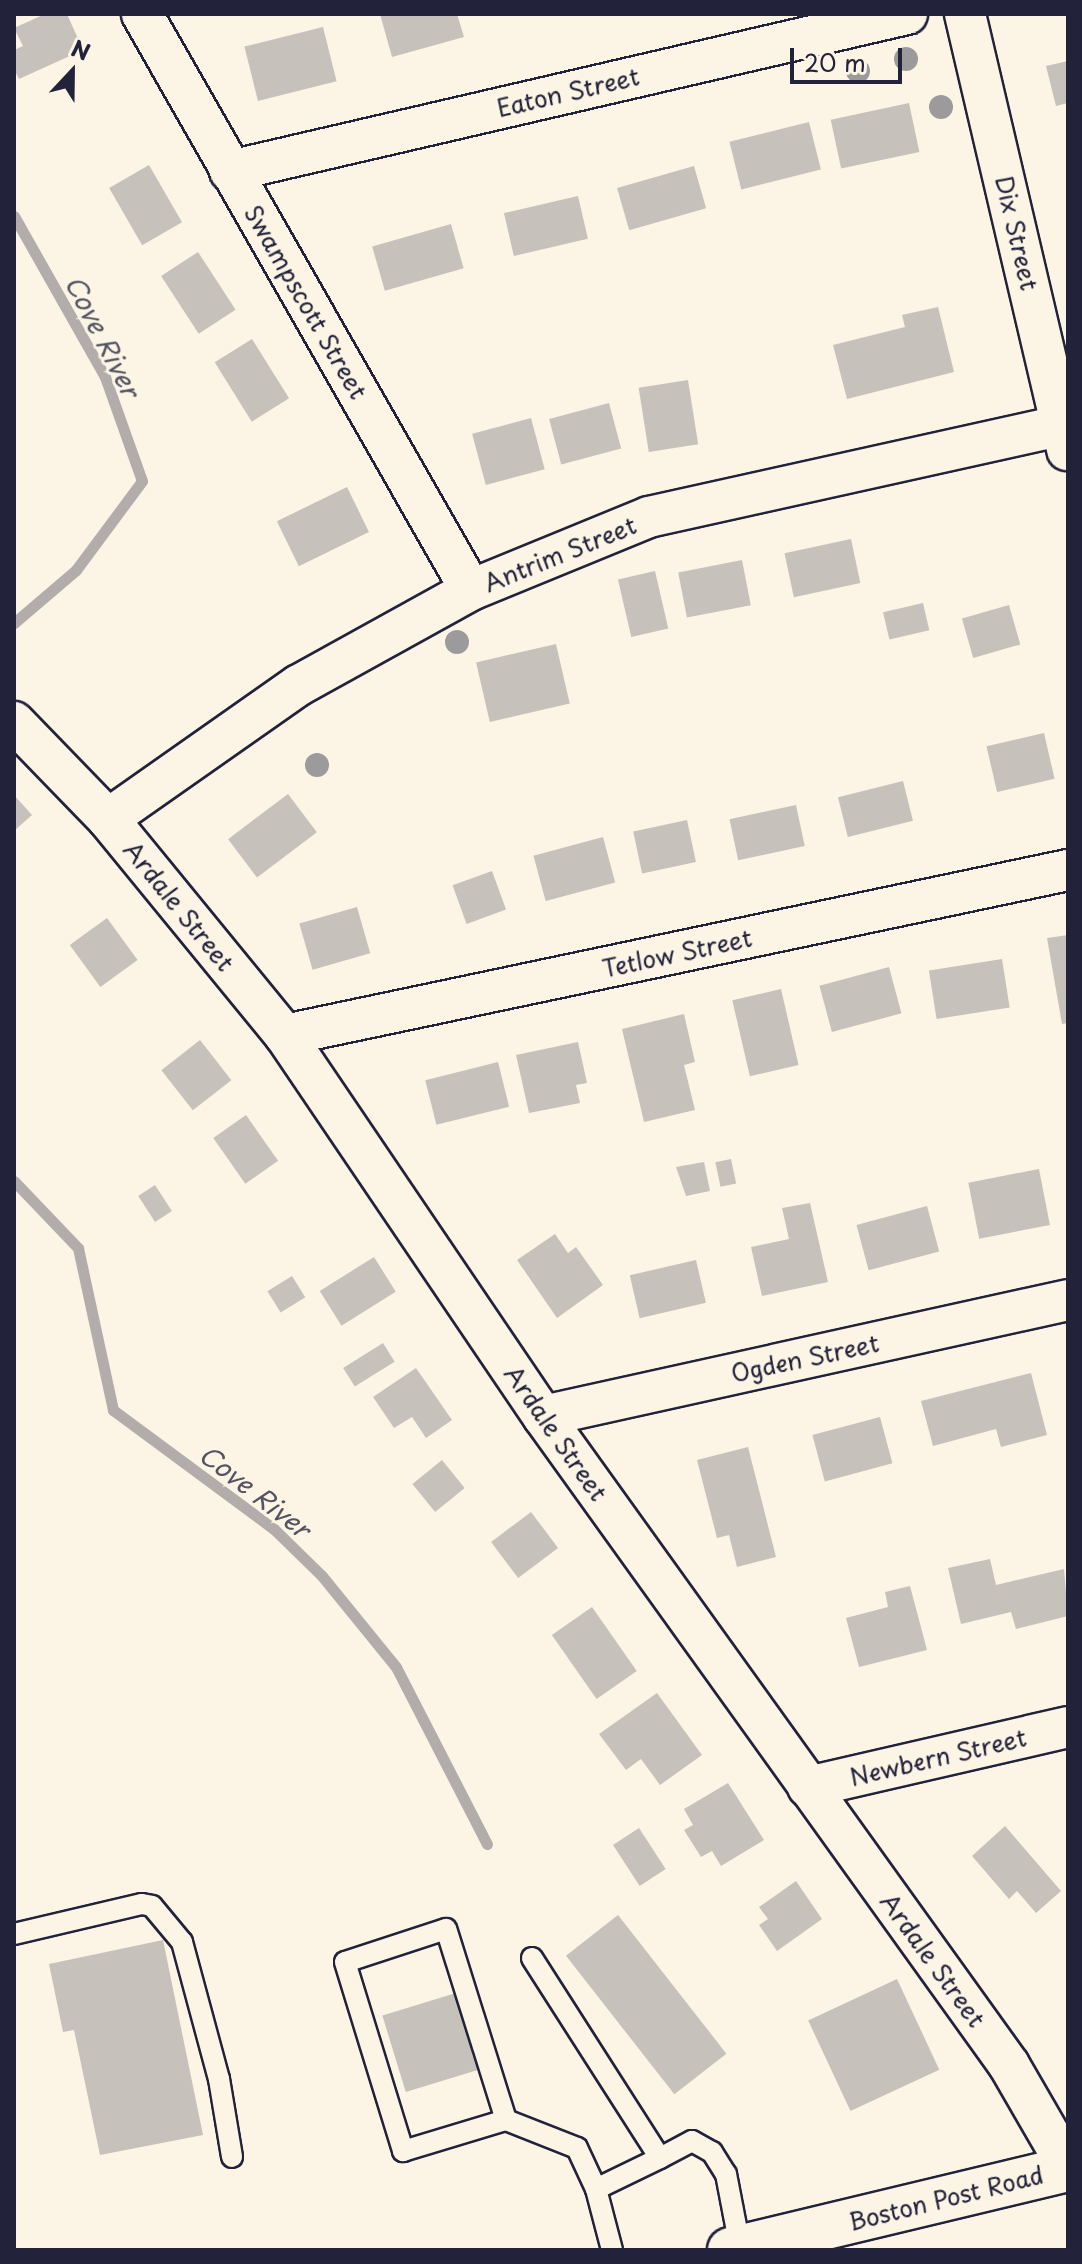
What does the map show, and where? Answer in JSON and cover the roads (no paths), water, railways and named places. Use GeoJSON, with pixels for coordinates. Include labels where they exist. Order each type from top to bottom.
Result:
{"type":"FeatureCollection","features":[{"type":"Feature","properties":{"kind":"main road","name":"Boston Post Road"},"geometry":{"type":"LineString","coordinates":[[737,2249],[1068,2168]]}},
{"type":"Feature","properties":{"kind":"street","name":"Swampscott Street"},"geometry":{"type":"LineString","coordinates":[[142,14],[471,590]]}},
{"type":"Feature","properties":{"kind":"street","name":"Eaton Street"},"geometry":{"type":"LineString","coordinates":[[230,171],[907,14]]}},
{"type":"Feature","properties":{"kind":"street","name":"Dix Street"},"geometry":{"type":"LineString","coordinates":[[965,14],[1066,434]]}},
{"type":"Feature","properties":{"kind":"street","name":"Antrim Street"},"geometry":{"type":"LineString","coordinates":[[108,819],[299,685],[471,590],[649,517],[1066,434]]}},
{"type":"Feature","properties":{"kind":"street","name":"Ardale Street"},"geometry":{"type":"LineString","coordinates":[[14,722],[108,819],[285,1035],[543,1416],[1009,2065],[1068,2168]]}},
{"type":"Feature","properties":{"kind":"street","name":"Tetlow Street"},"geometry":{"type":"LineString","coordinates":[[285,1035],[1068,870]]}},
{"type":"Feature","properties":{"kind":"street","name":"Ogden Street"},"geometry":{"type":"LineString","coordinates":[[543,1416],[1068,1300]]}},
{"type":"Feature","properties":{"kind":"street","name":"Newbern Street"},"geometry":{"type":"LineString","coordinates":[[808,1787],[1068,1727]]}},
{"type":"Feature","properties":{"kind":"lane"},"geometry":{"type":"LineString","coordinates":[[14,1934],[142,1904],[152,1906],[182,1942],[219,2079],[232,2157]]}},
{"type":"Feature","properties":{"kind":"lane"},"geometry":{"type":"LineString","coordinates":[[506,2120],[446,1929],[345,1962],[403,2151],[506,2120],[577,2148],[596,2189],[612,2250]]}},
{"type":"Feature","properties":{"kind":"lane"},"geometry":{"type":"LineString","coordinates":[[532,1958],[660,2158]]}},
{"type":"Feature","properties":{"kind":"lane"},"geometry":{"type":"LineString","coordinates":[[596,2189],[692,2141],[712,2152],[726,2174],[737,2249]]}},
{"type":"Feature","properties":{"kind":"waterway","name":"Cove River"},"geometry":{"type":"LineString","coordinates":[[14,216],[105,377],[142,481],[76,570],[14,623]]}},
{"type":"Feature","properties":{"kind":"waterway","name":"Cove River"},"geometry":{"type":"LineString","coordinates":[[14,1181],[78,1248],[113,1410],[274,1529],[322,1576],[396,1667],[487,1844]]}}]}
